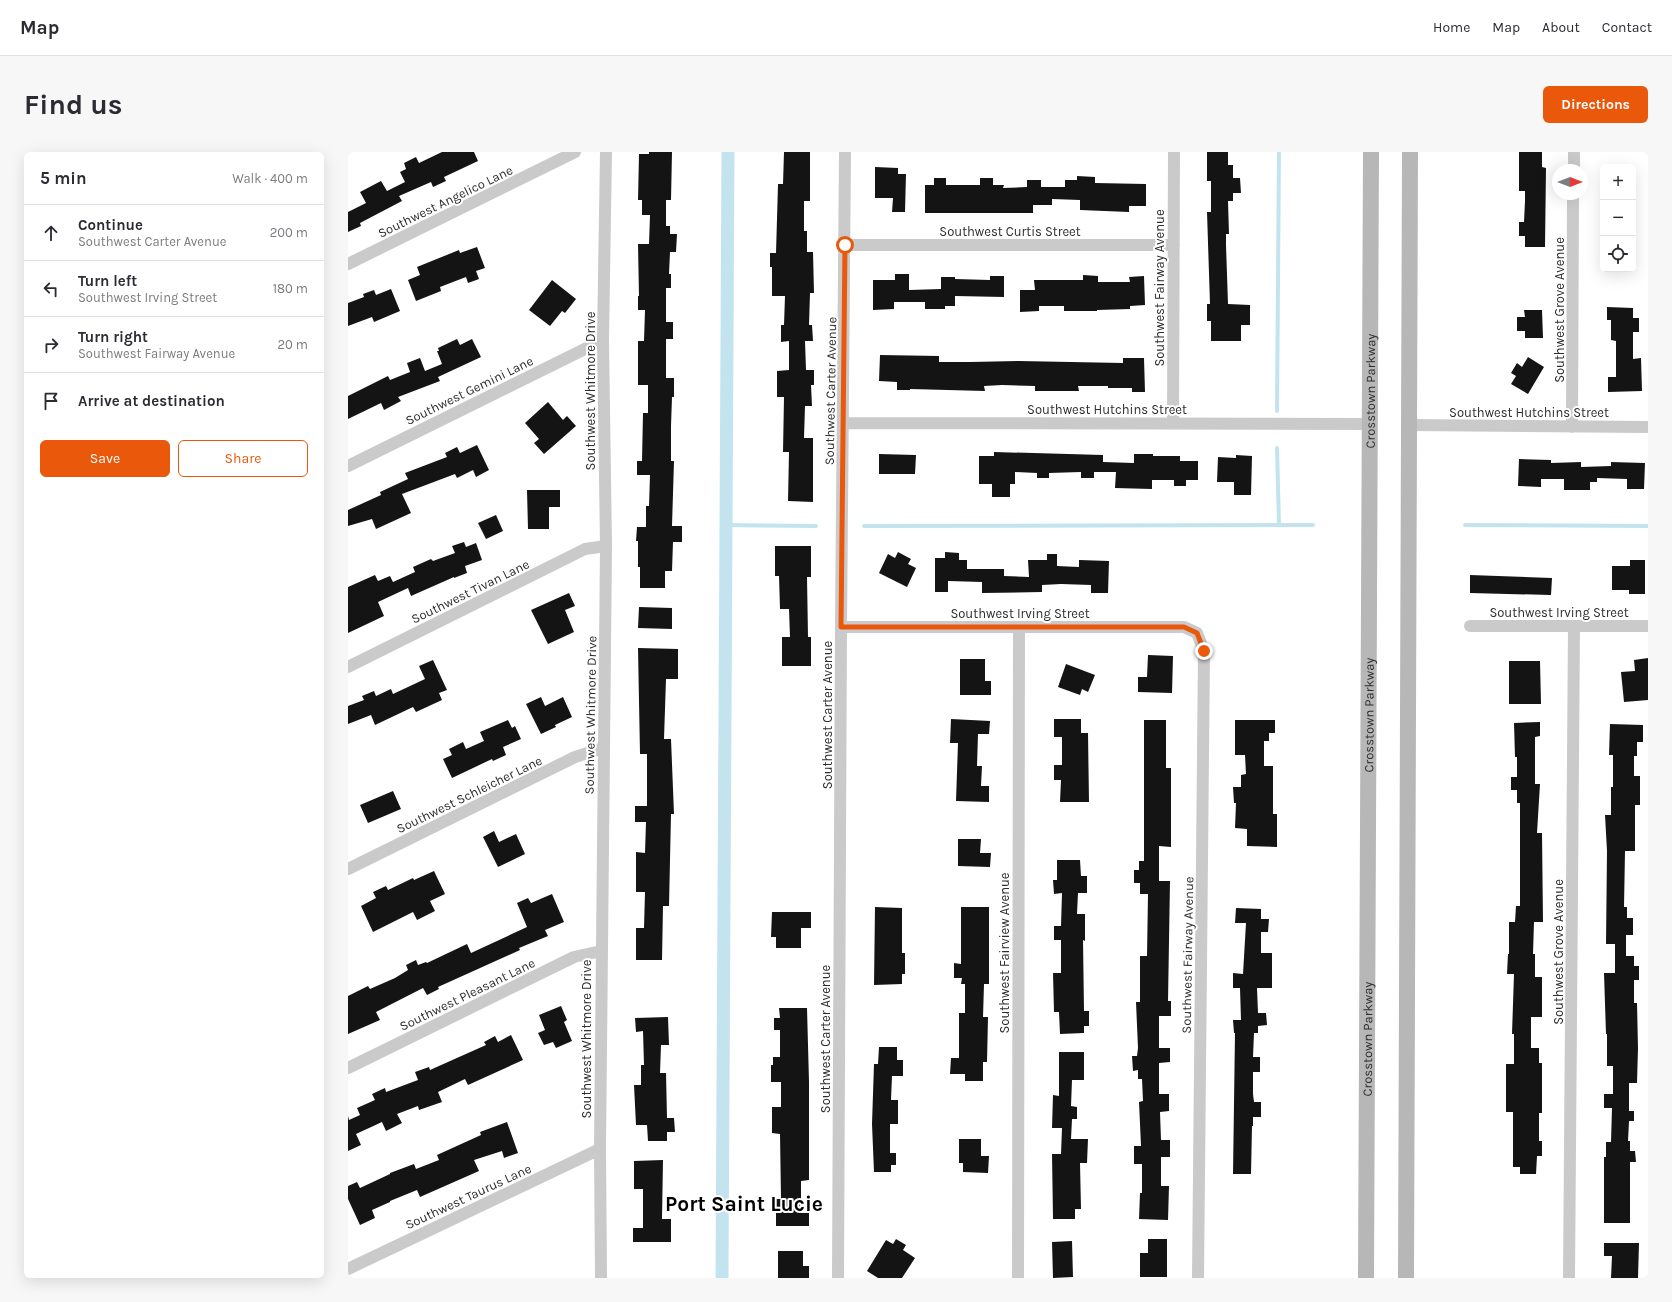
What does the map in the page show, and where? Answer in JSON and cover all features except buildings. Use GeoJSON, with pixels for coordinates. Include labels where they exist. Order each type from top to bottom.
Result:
{"type":"FeatureCollection","features":[{"type":"Feature","properties":{"kind":"main road","name":"Crosstown Parkway"},"geometry":{"type":"LineString","coordinates":[[1366,1278],[1371,152]]}},
{"type":"Feature","properties":{"kind":"main road"},"geometry":{"type":"LineString","coordinates":[[1406,1278],[1410,152]]}},
{"type":"Feature","properties":{"kind":"street","name":"Southwest Angelico Lane"},"geometry":{"type":"LineString","coordinates":[[348,264],[575,152]]}},
{"type":"Feature","properties":{"kind":"street","name":"Southwest Whitmore Drive"},"geometry":{"type":"LineString","coordinates":[[601,1278],[601,952],[606,546],[603,340],[606,152]]}},
{"type":"Feature","properties":{"kind":"street","name":"Southwest Carter Avenue"},"geometry":{"type":"LineString","coordinates":[[838,1278],[845,152]]}},
{"type":"Feature","properties":{"kind":"street","name":"Southwest Fairway Avenue"},"geometry":{"type":"LineString","coordinates":[[1173,423],[1174,152]]}},
{"type":"Feature","properties":{"kind":"street"},"geometry":{"type":"LineString","coordinates":[[1574,152],[1574,164]]}},
{"type":"Feature","properties":{"kind":"street","name":"Southwest Grove Avenue"},"geometry":{"type":"LineString","coordinates":[[1572,427],[1574,200]]}},
{"type":"Feature","properties":{"kind":"street","name":"Southwest Curtis Street"},"geometry":{"type":"LineString","coordinates":[[845,245],[1174,245]]}},
{"type":"Feature","properties":{"kind":"street","name":"Southwest Gemini Lane"},"geometry":{"type":"LineString","coordinates":[[348,466],[603,340]]}},
{"type":"Feature","properties":{"kind":"street","name":"Southwest Hutchins Street"},"geometry":{"type":"LineString","coordinates":[[844,423],[1370,424]]}},
{"type":"Feature","properties":{"kind":"street","name":"Southwest Hutchins Street"},"geometry":{"type":"LineString","coordinates":[[1409,425],[1648,427]]}},
{"type":"Feature","properties":{"kind":"street","name":"Southwest Tivan Lane"},"geometry":{"type":"LineString","coordinates":[[348,667],[586,549],[606,546]]}},
{"type":"Feature","properties":{"kind":"street","name":"Southwest Irving Street"},"geometry":{"type":"LineString","coordinates":[[1470,626],[1648,626]]}},
{"type":"Feature","properties":{"kind":"street","name":"Southwest Grove Avenue"},"geometry":{"type":"LineString","coordinates":[[1569,1278],[1574,626]]}},
{"type":"Feature","properties":{"kind":"street","name":"Southwest Irving Street"},"geometry":{"type":"LineString","coordinates":[[841,627],[1184,627],[1197,633]]}},
{"type":"Feature","properties":{"kind":"street","name":"Southwest Fairview Avenue"},"geometry":{"type":"LineString","coordinates":[[1018,627],[1018,1278]]}},
{"type":"Feature","properties":{"kind":"street","name":"Southwest Fairway Avenue"},"geometry":{"type":"LineString","coordinates":[[1197,633],[1204,651],[1198,1278]]}},
{"type":"Feature","properties":{"kind":"street","name":"Southwest Schleicher Lane"},"geometry":{"type":"LineString","coordinates":[[348,869],[575,757],[603,748]]}},
{"type":"Feature","properties":{"kind":"street","name":"Southwest Pleasant Lane"},"geometry":{"type":"LineString","coordinates":[[348,1068],[574,958],[601,952]]}},
{"type":"Feature","properties":{"kind":"street","name":"Southwest Taurus Lane"},"geometry":{"type":"LineString","coordinates":[[348,1268],[600,1149]]}},
{"type":"Feature","properties":{"kind":"waterway"},"geometry":{"type":"LineString","coordinates":[[722,1278],[728,152]]}},
{"type":"Feature","properties":{"kind":"waterway"},"geometry":{"type":"LineString","coordinates":[[1277,411],[1279,152]]}},
{"type":"Feature","properties":{"kind":"waterway"},"geometry":{"type":"LineString","coordinates":[[1277,448],[1279,525]]}},
{"type":"Feature","properties":{"kind":"waterway"},"geometry":{"type":"LineString","coordinates":[[726,525],[816,526]]}},
{"type":"Feature","properties":{"kind":"waterway"},"geometry":{"type":"LineString","coordinates":[[864,526],[1313,525]]}},
{"type":"Feature","properties":{"kind":"waterway"},"geometry":{"type":"LineString","coordinates":[[1465,525],[1648,526]]}},
{"type":"Feature","properties":{"kind":"district","name":"Port Saint Lucie"},"geometry":{"type":"Point","coordinates":[744,1204]}},
{"type":"Feature","properties":{"kind":"route"},"geometry":{"type":"LineString","coordinates":[[845,245],[841,627],[1184,627],[1197,633],[1204,651]]}}]}
